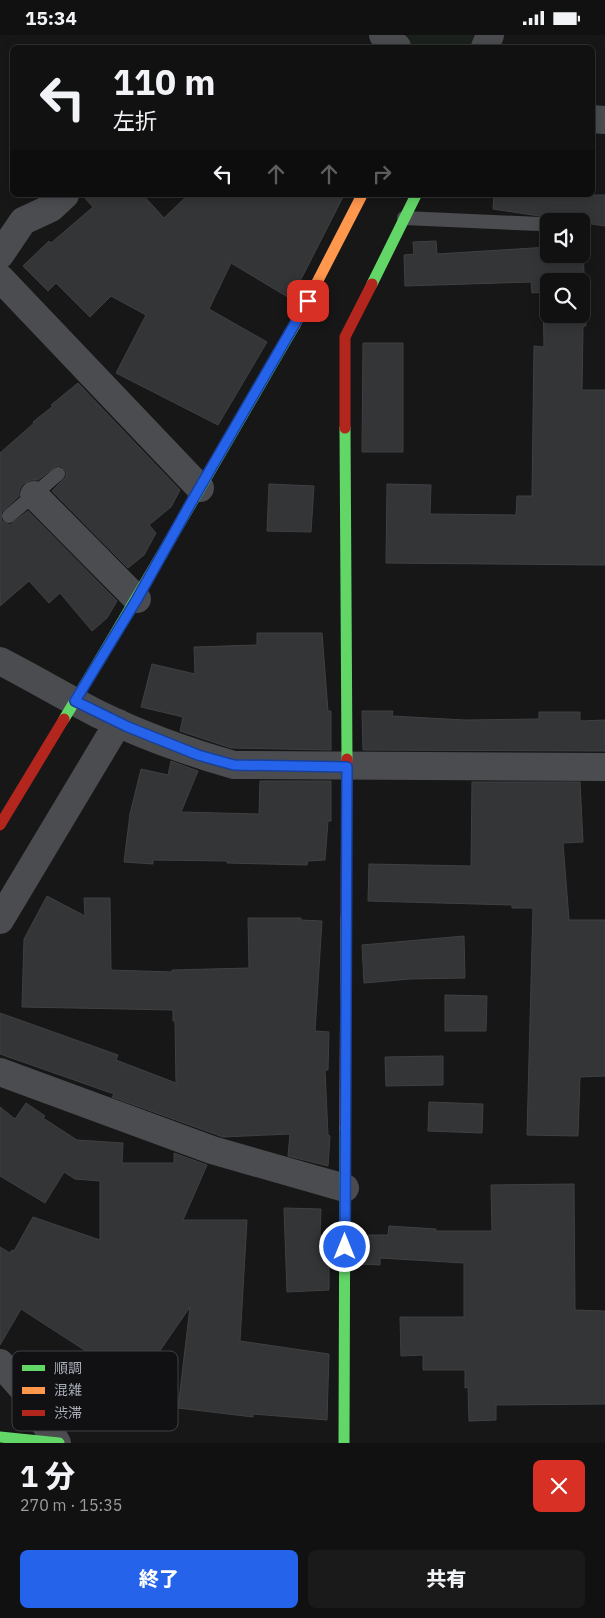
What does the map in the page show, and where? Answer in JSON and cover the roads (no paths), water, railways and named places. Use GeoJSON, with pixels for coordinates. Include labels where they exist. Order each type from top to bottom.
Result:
{"type":"FeatureCollection","features":[{"type":"Feature","properties":{"kind":"street"},"geometry":{"type":"LineString","coordinates":[[383,35],[395,45]]}},
{"type":"Feature","properties":{"kind":"street"},"geometry":{"type":"LineString","coordinates":[[0,255],[23,221],[51,208],[63,197]]}},
{"type":"Feature","properties":{"kind":"street"},"geometry":{"type":"LineString","coordinates":[[0,825],[137,599],[299,318],[361,197]]}},
{"type":"Feature","properties":{"kind":"street"},"geometry":{"type":"LineString","coordinates":[[344,1443],[347,767],[345,337],[415,197]]}},
{"type":"Feature","properties":{"kind":"street"},"geometry":{"type":"LineString","coordinates":[[0,278],[200,488]]}},
{"type":"Feature","properties":{"kind":"street"},"geometry":{"type":"LineString","coordinates":[[34,495],[137,599]]}},
{"type":"Feature","properties":{"kind":"street"},"geometry":{"type":"LineString","coordinates":[[0,661],[118,723],[198,755],[234,765],[605,767]]}},
{"type":"Feature","properties":{"kind":"street"},"geometry":{"type":"LineString","coordinates":[[0,920],[118,723]]}},
{"type":"Feature","properties":{"kind":"street"},"geometry":{"type":"LineString","coordinates":[[0,1072],[212,1150],[345,1189]]}},
{"type":"Feature","properties":{"kind":"street"},"geometry":{"type":"LineString","coordinates":[[0,1363],[12,1377]]}},
{"type":"Feature","properties":{"kind":"street"},"geometry":{"type":"LineString","coordinates":[[50,1431],[58,1443]]}},
{"type":"Feature","properties":{"kind":"street"},"geometry":{"type":"LineString","coordinates":[[0,1437],[58,1443]]}},
{"type":"Feature","properties":{"kind":"lane"},"geometry":{"type":"LineString","coordinates":[[404,218],[539,224]]}},
{"type":"Feature","properties":{"kind":"lane"},"geometry":{"type":"LineString","coordinates":[[9,516],[58,474]]}}]}
